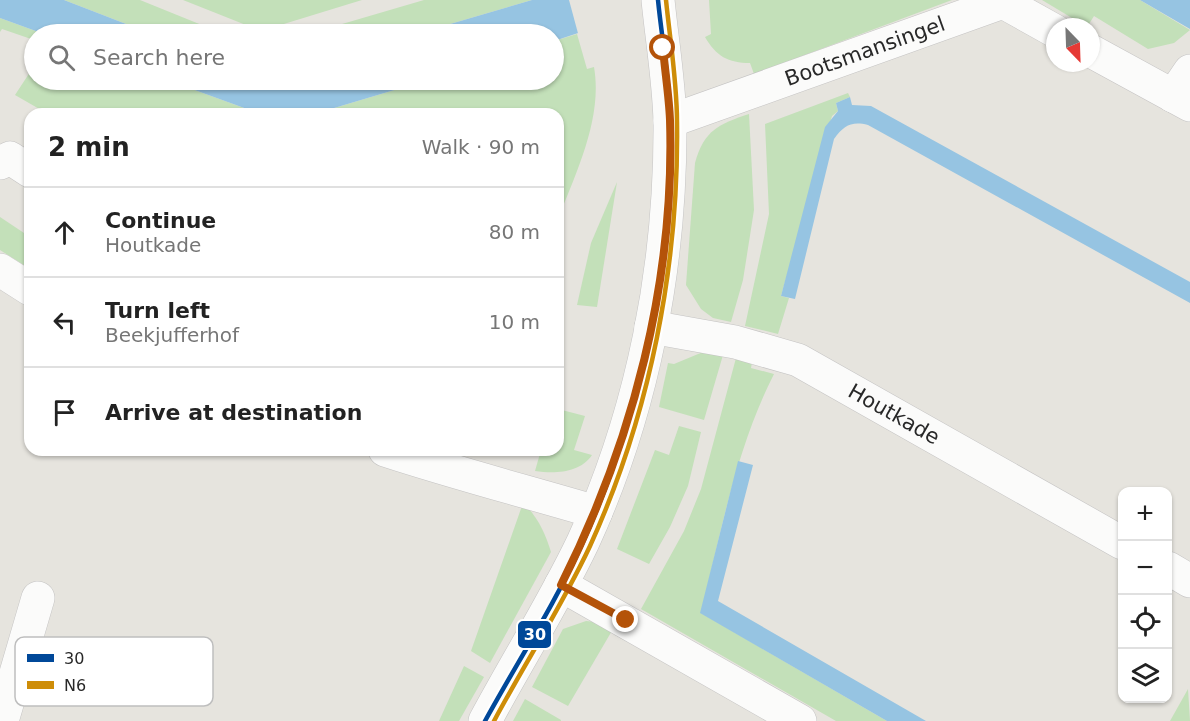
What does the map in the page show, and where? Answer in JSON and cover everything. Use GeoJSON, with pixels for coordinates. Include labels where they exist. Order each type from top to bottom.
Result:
{"type":"FeatureCollection","features":[{"type":"Feature","properties":{"kind":"street"},"geometry":{"type":"LineString","coordinates":[[485,721],[561,585],[596,512],[635,398],[659,292],[668,193],[670,120],[658,0]]}},
{"type":"Feature","properties":{"kind":"street","name":"Bootsmansingel"},"geometry":{"type":"LineString","coordinates":[[670,120],[1004,2],[1046,26]]}},
{"type":"Feature","properties":{"kind":"street"},"geometry":{"type":"LineString","coordinates":[[1100,55],[1184,91]]}},
{"type":"Feature","properties":{"kind":"street"},"geometry":{"type":"LineString","coordinates":[[0,163],[10,158],[24,167]]}},
{"type":"Feature","properties":{"kind":"street"},"geometry":{"type":"LineString","coordinates":[[0,270],[24,285]]}},
{"type":"Feature","properties":{"kind":"street","name":"Houtkade"},"geometry":{"type":"LineString","coordinates":[[651,327],[735,342],[798,360],[1118,541]]}},
{"type":"Feature","properties":{"kind":"street"},"geometry":{"type":"LineString","coordinates":[[403,456],[469,478],[596,512]]}},
{"type":"Feature","properties":{"kind":"street"},"geometry":{"type":"LineString","coordinates":[[446,456],[469,478]]}},
{"type":"Feature","properties":{"kind":"street"},"geometry":{"type":"LineString","coordinates":[[1172,571],[1190,581]]}},
{"type":"Feature","properties":{"kind":"street"},"geometry":{"type":"LineString","coordinates":[[561,585],[800,721]]}},
{"type":"Feature","properties":{"kind":"street"},"geometry":{"type":"LineString","coordinates":[[27,637],[38,598]]}},
{"type":"Feature","properties":{"kind":"street"},"geometry":{"type":"LineString","coordinates":[[2,721],[15,677]]}},
{"type":"Feature","properties":{"kind":"green space"},"geometry":{"type":"Polygon","coordinates":[[[64,0],[140,0],[199,24],[126,24],[64,0]]]}},
{"type":"Feature","properties":{"kind":"green space"},"geometry":{"type":"Polygon","coordinates":[[[183,0],[362,0],[284,24],[243,24],[183,0]]]}},
{"type":"Feature","properties":{"kind":"green space"},"geometry":{"type":"Polygon","coordinates":[[[424,0],[532,0],[450,24],[342,24],[424,0]]]}},
{"type":"Feature","properties":{"kind":"green space"},"geometry":{"type":"Polygon","coordinates":[[[709,0],[952,0],[754,74],[750,63],[735,62],[723,57],[705,37],[711,34],[709,0]]]}},
{"type":"Feature","properties":{"kind":"green space"},"geometry":{"type":"Polygon","coordinates":[[[1042,0],[1140,0],[1190,30],[1174,43],[1148,49],[1100,18],[1094,16],[1093,18],[1072,18],[1042,0]]]}},
{"type":"Feature","properties":{"kind":"green space"},"geometry":{"type":"Polygon","coordinates":[[[0,18],[24,27],[24,37],[2,29],[0,32],[0,18]]]}},
{"type":"Feature","properties":{"kind":"green space"},"geometry":{"type":"Polygon","coordinates":[[[577,34],[587,69],[594,67],[596,86],[595,106],[586,145],[564,204],[564,108],[334,108],[394,90],[564,90],[564,38],[577,34]]]}},
{"type":"Feature","properties":{"kind":"green space"},"geometry":{"type":"Polygon","coordinates":[[[24,81],[24,90],[195,90],[244,108],[38,108],[15,95],[24,81]]]}},
{"type":"Feature","properties":{"kind":"green space"},"geometry":{"type":"Polygon","coordinates":[[[848,93],[850,97],[836,103],[838,111],[832,116],[781,296],[789,298],[778,334],[745,326],[769,214],[765,124],[848,93]]]}},
{"type":"Feature","properties":{"kind":"green space"},"geometry":{"type":"Polygon","coordinates":[[[749,114],[754,210],[743,280],[731,322],[713,318],[701,309],[686,285],[695,163],[703,143],[714,130],[729,121],[749,114]]]}},
{"type":"Feature","properties":{"kind":"green space"},"geometry":{"type":"Polygon","coordinates":[[[617,182],[597,307],[577,305],[591,243],[617,182]]]}},
{"type":"Feature","properties":{"kind":"green space"},"geometry":{"type":"Polygon","coordinates":[[[0,217],[24,233],[24,265],[0,250],[0,217]]]}},
{"type":"Feature","properties":{"kind":"green space"},"geometry":{"type":"Polygon","coordinates":[[[703,352],[723,355],[704,420],[659,407],[668,363],[674,364],[703,352]]]}},
{"type":"Feature","properties":{"kind":"green space"},"geometry":{"type":"Polygon","coordinates":[[[736,358],[752,362],[751,368],[774,374],[739,461],[701,613],[887,721],[836,721],[641,609],[684,531],[701,489],[736,358]]]}},
{"type":"Feature","properties":{"kind":"green space"},"geometry":{"type":"Polygon","coordinates":[[[564,411],[585,416],[574,450],[592,455],[587,461],[581,466],[566,471],[535,471],[539,456],[564,456],[564,411]]]}},
{"type":"Feature","properties":{"kind":"green space"},"geometry":{"type":"Polygon","coordinates":[[[679,426],[701,432],[688,486],[670,527],[649,564],[617,549],[655,450],[669,455],[679,426]]]}},
{"type":"Feature","properties":{"kind":"green space"},"geometry":{"type":"Polygon","coordinates":[[[523,503],[540,526],[551,552],[490,663],[471,651],[523,503]]]}},
{"type":"Feature","properties":{"kind":"green space"},"geometry":{"type":"Polygon","coordinates":[[[586,621],[597,622],[613,629],[568,706],[532,687],[563,629],[586,621]]]}},
{"type":"Feature","properties":{"kind":"green space"},"geometry":{"type":"Polygon","coordinates":[[[464,666],[484,677],[459,721],[439,721],[464,666]]]}},
{"type":"Feature","properties":{"kind":"green space"},"geometry":{"type":"Polygon","coordinates":[[[1188,689],[1190,721],[1170,721],[1188,689]]]}},
{"type":"Feature","properties":{"kind":"green space"},"geometry":{"type":"Polygon","coordinates":[[[525,699],[561,720],[561,721],[513,721],[525,699]]]}},
{"type":"Feature","properties":{"kind":"water"},"geometry":{"type":"Polygon","coordinates":[[[0,0],[64,0],[126,24],[24,24],[24,27],[0,18],[0,0]]]}},
{"type":"Feature","properties":{"kind":"water"},"geometry":{"type":"Polygon","coordinates":[[[532,0],[678,0],[564,38],[564,24],[450,24],[532,0]]]}},
{"type":"Feature","properties":{"kind":"water"},"geometry":{"type":"Polygon","coordinates":[[[1140,0],[1190,0],[1190,29],[1140,0]]]}},
{"type":"Feature","properties":{"kind":"water"},"geometry":{"type":"Polygon","coordinates":[[[195,90],[394,90],[334,108],[244,108],[195,90]]]}},
{"type":"Feature","properties":{"kind":"water"},"geometry":{"type":"Polygon","coordinates":[[[850,97],[852,105],[871,106],[1190,282],[1190,303],[868,125],[857,124],[845,127],[834,139],[795,299],[781,296],[825,127],[838,111],[836,103],[850,97]]]}},
{"type":"Feature","properties":{"kind":"water"},"geometry":{"type":"Polygon","coordinates":[[[738,461],[753,465],[718,601],[926,721],[887,721],[700,613],[738,461]]]}},
{"type":"Feature","properties":{"kind":"pier"},"geometry":{"type":"Polygon","coordinates":[[[569,0],[681,0],[579,37],[569,0]]]}},
{"type":"Feature","properties":{"kind":"transit line","name":"30"},"geometry":{"type":"LineString","coordinates":[[485,721],[548,610],[583,542],[604,492],[637,389],[659,283],[666,230],[669,176],[669,91],[658,0]]}},
{"type":"Feature","properties":{"kind":"transit line","name":"N6"},"geometry":{"type":"LineString","coordinates":[[494,721],[568,590],[590,546],[629,444],[657,338],[673,230],[676,176],[676,91],[666,0]]}},
{"type":"Feature","properties":{"kind":"route"},"geometry":{"type":"LineString","coordinates":[[626,620],[561,585],[596,512],[618,452],[635,398],[659,292],[668,193],[670,120],[663,48]]}}]}
